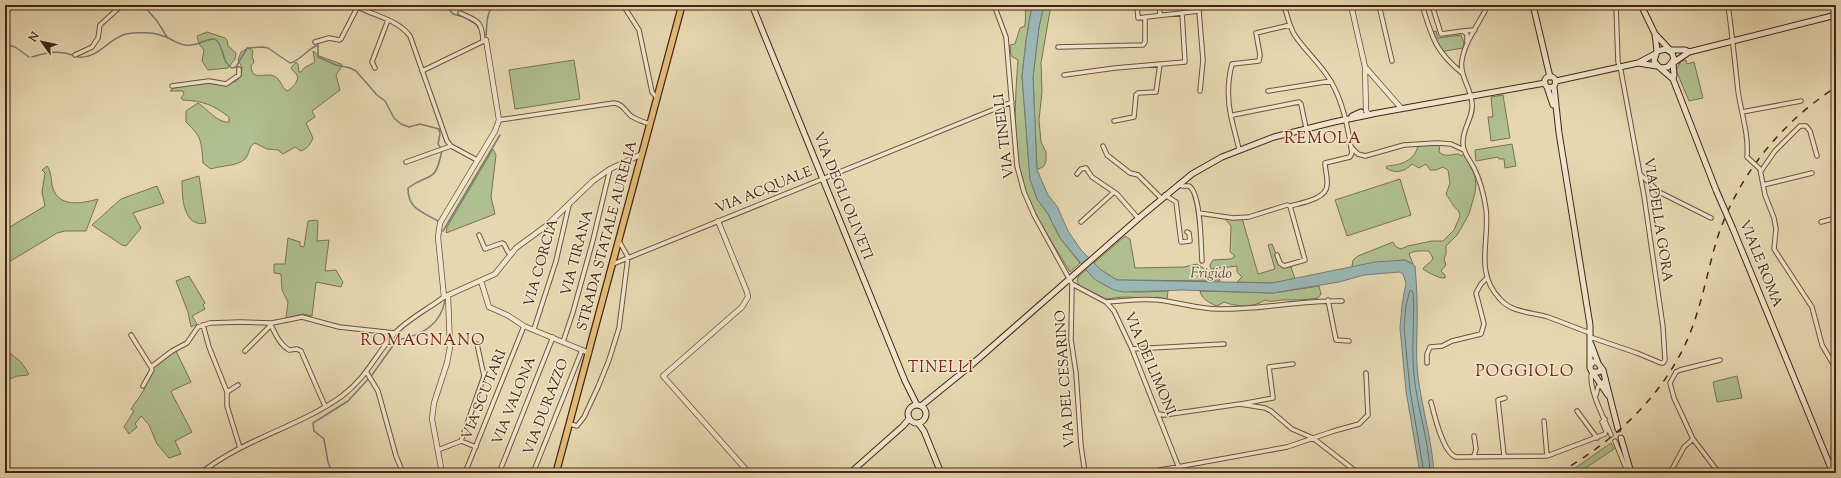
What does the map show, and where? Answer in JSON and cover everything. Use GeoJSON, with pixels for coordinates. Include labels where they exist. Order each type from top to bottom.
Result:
{"type":"FeatureCollection","features":[{"type":"Feature","properties":{"kind":"main road","name":"STRADA STATALE AURELIA"},"geometry":{"type":"LineString","coordinates":[[556,473],[682,5]]}},
{"type":"Feature","properties":{"kind":"main road","name":"VIA DEGLI OLIVETI"},"geometry":{"type":"LineString","coordinates":[[752,5],[910,395]]}},
{"type":"Feature","properties":{"kind":"main road"},"geometry":{"type":"LineString","coordinates":[[1533,5],[1550,77],[1553,78],[1555,84],[1567,184]]}},
{"type":"Feature","properties":{"kind":"main road"},"geometry":{"type":"LineString","coordinates":[[1641,5],[1655,34],[1670,50],[1673,56],[1673,63]]}},
{"type":"Feature","properties":{"kind":"main road"},"geometry":{"type":"LineString","coordinates":[[1638,63],[1668,67],[1689,52],[1836,15]]}},
{"type":"Feature","properties":{"kind":"main road"},"geometry":{"type":"LineString","coordinates":[[1655,34],[1656,53],[1654,61],[1673,79]]}},
{"type":"Feature","properties":{"kind":"main road"},"geometry":{"type":"LineString","coordinates":[[911,407],[919,405],[932,398],[1072,280],[1138,218],[1179,184],[1210,163],[1239,149],[1306,128],[1390,110],[1399,106],[1546,85],[1550,88],[1555,84],[1638,63],[1663,48],[1670,50],[1685,50],[1689,52]]}},
{"type":"Feature","properties":{"kind":"main road","name":"VIALE ROMA"},"geometry":{"type":"LineString","coordinates":[[1673,63],[1673,79],[1716,190],[1833,473]]}},
{"type":"Feature","properties":{"kind":"main road"},"geometry":{"type":"LineString","coordinates":[[1550,77],[1547,78],[1546,85],[1553,106],[1567,184],[1590,335],[1590,366],[1609,396]]}},
{"type":"Feature","properties":{"kind":"main road"},"geometry":{"type":"LineString","coordinates":[[1346,119],[1361,112]]}},
{"type":"Feature","properties":{"kind":"main road"},"geometry":{"type":"LineString","coordinates":[[1591,344],[1606,380],[1618,429]]}},
{"type":"Feature","properties":{"kind":"main road"},"geometry":{"type":"LineString","coordinates":[[1590,366],[1593,362],[1600,365]]}},
{"type":"Feature","properties":{"kind":"main road"},"geometry":{"type":"LineString","coordinates":[[1593,372],[1599,372],[1600,365]]}},
{"type":"Feature","properties":{"kind":"main road"},"geometry":{"type":"LineString","coordinates":[[910,395],[925,411]]}},
{"type":"Feature","properties":{"kind":"main road"},"geometry":{"type":"LineString","coordinates":[[910,395],[911,407],[908,412],[924,431],[942,473]]}},
{"type":"Feature","properties":{"kind":"main road"},"geometry":{"type":"LineString","coordinates":[[850,473],[903,426],[926,416],[925,411],[932,398]]}},
{"type":"Feature","properties":{"kind":"main road"},"geometry":{"type":"LineString","coordinates":[[1621,438],[1631,473]]}},
{"type":"Feature","properties":{"kind":"street"},"geometry":{"type":"LineString","coordinates":[[76,55],[92,47],[98,38],[100,25],[122,5]]}},
{"type":"Feature","properties":{"kind":"street"},"geometry":{"type":"LineString","coordinates":[[340,5],[351,8],[356,5]]}},
{"type":"Feature","properties":{"kind":"street"},"geometry":{"type":"LineString","coordinates":[[356,5],[388,20],[406,31],[410,36],[442,127],[451,146],[477,160]]}},
{"type":"Feature","properties":{"kind":"street"},"geometry":{"type":"LineString","coordinates":[[316,42],[329,38],[341,39],[356,10],[356,5]]}},
{"type":"Feature","properties":{"kind":"street"},"geometry":{"type":"LineString","coordinates":[[623,5],[639,30],[652,92],[657,98]]}},
{"type":"Feature","properties":{"kind":"street","name":"VIA TINELLI"},"geometry":{"type":"LineString","coordinates":[[994,5],[1006,37],[1017,166],[1024,192],[1048,243],[1072,280]]}},
{"type":"Feature","properties":{"kind":"street"},"geometry":{"type":"LineString","coordinates":[[1137,5],[1138,17],[1198,11]]}},
{"type":"Feature","properties":{"kind":"street"},"geometry":{"type":"LineString","coordinates":[[1159,5],[1160,15]]}},
{"type":"Feature","properties":{"kind":"street"},"geometry":{"type":"LineString","coordinates":[[1200,91],[1203,60],[1198,11],[1202,5]]}},
{"type":"Feature","properties":{"kind":"street"},"geometry":{"type":"LineString","coordinates":[[1199,213],[1233,218],[1249,217],[1315,198],[1325,192],[1327,187],[1325,163],[1350,157],[1352,155],[1346,119],[1331,81],[1318,62],[1295,35],[1290,25],[1284,5]]}},
{"type":"Feature","properties":{"kind":"street"},"geometry":{"type":"LineString","coordinates":[[1360,5],[1351,6],[1365,67],[1366,88],[1361,112]]}},
{"type":"Feature","properties":{"kind":"street"},"geometry":{"type":"LineString","coordinates":[[1379,5],[1392,61]]}},
{"type":"Feature","properties":{"kind":"street"},"geometry":{"type":"LineString","coordinates":[[1422,5],[1429,29],[1439,52],[1462,73]]}},
{"type":"Feature","properties":{"kind":"street"},"geometry":{"type":"LineString","coordinates":[[1432,5],[1441,34],[1474,30]]}},
{"type":"Feature","properties":{"kind":"street"},"geometry":{"type":"LineString","coordinates":[[1486,5],[1485,11],[1467,43],[1461,60],[1462,73],[1472,96],[1472,114],[1465,126],[1463,136],[1464,150],[1475,170],[1486,209],[1484,260],[1487,278],[1494,293],[1509,307],[1547,317],[1590,335]]}},
{"type":"Feature","properties":{"kind":"street","name":"VIA DELLA GORA"},"geometry":{"type":"LineString","coordinates":[[1590,335],[1637,352],[1661,363],[1665,360],[1663,327],[1639,173],[1619,67],[1616,5]]}},
{"type":"Feature","properties":{"kind":"street"},"geometry":{"type":"LineString","coordinates":[[1728,5],[1734,41],[1738,91],[1748,143],[1747,157],[1760,170],[1765,195],[1774,218],[1776,229],[1774,249],[1812,307],[1822,345],[1836,369]]}},
{"type":"Feature","properties":{"kind":"street"},"geometry":{"type":"LineString","coordinates":[[1064,75],[1115,68],[1185,62],[1182,13]]}},
{"type":"Feature","properties":{"kind":"street"},"geometry":{"type":"LineString","coordinates":[[442,473],[433,424],[433,409],[450,347],[438,228],[495,131],[499,120],[482,28],[478,21],[460,14]]}},
{"type":"Feature","properties":{"kind":"street"},"geometry":{"type":"LineString","coordinates":[[1058,47],[1143,45],[1145,42],[1145,17]]}},
{"type":"Feature","properties":{"kind":"street"},"geometry":{"type":"LineString","coordinates":[[375,68],[372,62],[388,20]]}},
{"type":"Feature","properties":{"kind":"street"},"geometry":{"type":"LineString","coordinates":[[1239,149],[1227,100],[1228,83],[1232,64],[1259,61],[1260,55],[1256,33],[1290,25]]}},
{"type":"Feature","properties":{"kind":"street"},"geometry":{"type":"LineString","coordinates":[[1463,31],[1467,34],[1467,43]]}},
{"type":"Feature","properties":{"kind":"street"},"geometry":{"type":"LineString","coordinates":[[422,71],[484,41]]}},
{"type":"Feature","properties":{"kind":"street"},"geometry":{"type":"LineString","coordinates":[[1114,121],[1134,117],[1136,95],[1138,93],[1156,92],[1160,64]]}},
{"type":"Feature","properties":{"kind":"street"},"geometry":{"type":"LineString","coordinates":[[1365,67],[1399,106]]}},
{"type":"Feature","properties":{"kind":"street"},"geometry":{"type":"LineString","coordinates":[[172,86],[209,81],[226,84],[239,75],[239,69]]}},
{"type":"Feature","properties":{"kind":"street"},"geometry":{"type":"LineString","coordinates":[[1268,91],[1331,81]]}},
{"type":"Feature","properties":{"kind":"street"},"geometry":{"type":"LineString","coordinates":[[1366,88],[1372,84],[1380,86]]}},
{"type":"Feature","properties":{"kind":"street"},"geometry":{"type":"LineString","coordinates":[[1365,95],[1366,111],[1371,114]]}},
{"type":"Feature","properties":{"kind":"street"},"geometry":{"type":"LineString","coordinates":[[1742,112],[1801,101]]}},
{"type":"Feature","properties":{"kind":"street","name":"VIA ACQUALE"},"geometry":{"type":"LineString","coordinates":[[613,264],[1012,102]]}},
{"type":"Feature","properties":{"kind":"street"},"geometry":{"type":"LineString","coordinates":[[1231,117],[1233,115],[1300,102],[1306,128]]}},
{"type":"Feature","properties":{"kind":"street"},"geometry":{"type":"LineString","coordinates":[[499,120],[614,103],[622,106],[630,116],[650,124]]}},
{"type":"Feature","properties":{"kind":"street"},"geometry":{"type":"LineString","coordinates":[[1760,170],[1775,151],[1800,126],[1806,126],[1810,131],[1817,156]]}},
{"type":"Feature","properties":{"kind":"street"},"geometry":{"type":"LineString","coordinates":[[1351,147],[1358,154],[1365,156],[1373,155],[1404,145],[1438,143],[1451,144],[1464,150]]}},
{"type":"Feature","properties":{"kind":"street"},"geometry":{"type":"LineString","coordinates":[[406,162],[451,146]]}},
{"type":"Feature","properties":{"kind":"street"},"geometry":{"type":"LineString","coordinates":[[1103,146],[1107,156],[1130,173],[1138,175],[1163,197],[1176,202],[1181,242],[1190,241],[1189,232],[1187,232]]}},
{"type":"Feature","properties":{"kind":"street"},"geometry":{"type":"LineString","coordinates":[[201,473],[240,448],[287,427],[325,406],[354,386],[367,374],[395,333],[446,296],[481,281],[500,269],[516,248],[546,226],[593,181],[610,169],[642,154]]}},
{"type":"Feature","properties":{"kind":"street"},"geometry":{"type":"LineString","coordinates":[[1077,174],[1081,169],[1086,168],[1092,177],[1114,192],[1138,218]]}},
{"type":"Feature","properties":{"kind":"street","name":"VIA TIRANA"},"geometry":{"type":"LineString","coordinates":[[563,342],[594,240],[610,169]]}},
{"type":"Feature","properties":{"kind":"street"},"geometry":{"type":"LineString","coordinates":[[1639,173],[1658,192],[1711,218]]}},
{"type":"Feature","properties":{"kind":"street"},"geometry":{"type":"LineString","coordinates":[[1763,185],[1812,173]]}},
{"type":"Feature","properties":{"kind":"street"},"geometry":{"type":"LineString","coordinates":[[1179,184],[1182,186],[1192,187],[1199,213],[1202,261]]}},
{"type":"Feature","properties":{"kind":"street"},"geometry":{"type":"LineString","coordinates":[[1081,222],[1114,192]]}},
{"type":"Feature","properties":{"kind":"street","name":"VIA CORCIA"},"geometry":{"type":"LineString","coordinates":[[534,329],[556,261],[570,202]]}},
{"type":"Feature","properties":{"kind":"street"},"geometry":{"type":"LineString","coordinates":[[1277,254],[1280,263],[1284,266],[1305,260],[1290,206]]}},
{"type":"Feature","properties":{"kind":"street"},"geometry":{"type":"LineString","coordinates":[[1821,222],[1836,218]]}},
{"type":"Feature","properties":{"kind":"street"},"geometry":{"type":"LineString","coordinates":[[718,221],[748,297],[742,307],[663,376],[749,473]]}},
{"type":"Feature","properties":{"kind":"street"},"geometry":{"type":"LineString","coordinates":[[479,235],[485,249],[504,244],[508,252],[512,253]]}},
{"type":"Feature","properties":{"kind":"street"},"geometry":{"type":"LineString","coordinates":[[570,424],[577,426],[584,417],[610,360],[619,328],[628,257],[619,241]]}},
{"type":"Feature","properties":{"kind":"street"},"geometry":{"type":"LineString","coordinates":[[1427,363],[1427,354],[1430,347],[1442,346],[1452,341],[1481,334],[1484,324],[1476,293],[1481,284],[1487,278]]}},
{"type":"Feature","properties":{"kind":"street","name":"VIA DEI LIMONI"},"geometry":{"type":"LineString","coordinates":[[1072,280],[1106,302],[1122,325],[1159,414],[1181,473]]}},
{"type":"Feature","properties":{"kind":"street","name":"VIA DEL CESARINO"},"geometry":{"type":"LineString","coordinates":[[1072,280],[1071,340],[1076,373],[1081,446],[1085,473]]}},
{"type":"Feature","properties":{"kind":"street"},"geometry":{"type":"LineString","coordinates":[[481,281],[488,307],[507,315],[524,326],[588,353]]}},
{"type":"Feature","properties":{"kind":"street"},"geometry":{"type":"LineString","coordinates":[[1106,302],[1133,299],[1157,300],[1217,309],[1261,308],[1328,300],[1342,301]]}},
{"type":"Feature","properties":{"kind":"street"},"geometry":{"type":"LineString","coordinates":[[1328,300],[1336,340],[1349,341]]}},
{"type":"Feature","properties":{"kind":"street"},"geometry":{"type":"LineString","coordinates":[[151,367],[172,351],[187,343],[195,331],[203,325],[240,322],[270,323],[302,317],[350,329],[395,333]]}},
{"type":"Feature","properties":{"kind":"street"},"geometry":{"type":"LineString","coordinates":[[245,351],[269,327],[270,323]]}},
{"type":"Feature","properties":{"kind":"street"},"geometry":{"type":"LineString","coordinates":[[270,323],[280,344],[289,350],[297,349],[301,351],[325,406]]}},
{"type":"Feature","properties":{"kind":"street"},"geometry":{"type":"LineString","coordinates":[[203,325],[228,392],[227,406],[240,448]]}},
{"type":"Feature","properties":{"kind":"street","name":"VIA SCUTARI"},"geometry":{"type":"LineString","coordinates":[[465,473],[524,326]]}},
{"type":"Feature","properties":{"kind":"street"},"geometry":{"type":"LineString","coordinates":[[130,335],[152,370],[143,386]]}},
{"type":"Feature","properties":{"kind":"street","name":"VIA VALONA"},"geometry":{"type":"LineString","coordinates":[[499,473],[553,337]]}},
{"type":"Feature","properties":{"kind":"street"},"geometry":{"type":"LineString","coordinates":[[461,441],[484,376],[477,344]]}},
{"type":"Feature","properties":{"kind":"street"},"geometry":{"type":"LineString","coordinates":[[1132,349],[1224,344]]}},
{"type":"Feature","properties":{"kind":"street","name":"VIA DURAZZO"},"geometry":{"type":"LineString","coordinates":[[533,473],[582,350]]}},
{"type":"Feature","properties":{"kind":"street"},"geometry":{"type":"LineString","coordinates":[[1830,359],[1836,357]]}},
{"type":"Feature","properties":{"kind":"street"},"geometry":{"type":"LineString","coordinates":[[1719,473],[1693,439],[1674,398],[1670,383],[1676,372],[1680,370],[1720,360]]}},
{"type":"Feature","properties":{"kind":"street"},"geometry":{"type":"LineString","coordinates":[[1159,414],[1164,415],[1273,398],[1269,366],[1293,364]]}},
{"type":"Feature","properties":{"kind":"street"},"geometry":{"type":"LineString","coordinates":[[1593,372],[1592,384],[1611,435]]}},
{"type":"Feature","properties":{"kind":"street"},"geometry":{"type":"LineString","coordinates":[[367,374],[378,391],[398,463],[403,473]]}},
{"type":"Feature","properties":{"kind":"street"},"geometry":{"type":"LineString","coordinates":[[1144,473],[1287,447],[1359,424],[1366,418],[1369,411],[1366,374]]}},
{"type":"Feature","properties":{"kind":"street"},"geometry":{"type":"LineString","coordinates":[[1596,396],[1597,389],[1606,380]]}},
{"type":"Feature","properties":{"kind":"street"},"geometry":{"type":"LineString","coordinates":[[228,392],[238,385]]}},
{"type":"Feature","properties":{"kind":"street"},"geometry":{"type":"LineString","coordinates":[[1504,398],[1498,400],[1504,456]]}},
{"type":"Feature","properties":{"kind":"street"},"geometry":{"type":"LineString","coordinates":[[1430,402],[1437,426],[1450,453],[1454,457],[1547,456],[1597,438],[1606,433],[1602,422],[1605,419]]}},
{"type":"Feature","properties":{"kind":"street"},"geometry":{"type":"LineString","coordinates":[[1240,404],[1271,411],[1292,428],[1313,438],[1358,473]]}},
{"type":"Feature","properties":{"kind":"street"},"geometry":{"type":"LineString","coordinates":[[1577,411],[1597,438]]}},
{"type":"Feature","properties":{"kind":"street"},"geometry":{"type":"LineString","coordinates":[[1544,422],[1547,456]]}},
{"type":"Feature","properties":{"kind":"street"},"geometry":{"type":"LineString","coordinates":[[1474,436],[1476,450],[1474,456]]}},
{"type":"Feature","properties":{"kind":"street"},"geometry":{"type":"LineString","coordinates":[[1670,473],[1684,448],[1693,439]]}},
{"type":"Feature","properties":{"kind":"street"},"geometry":{"type":"LineString","coordinates":[[438,450],[461,441],[476,447]]}},
{"type":"Feature","properties":{"kind":"street"},"geometry":{"type":"LineString","coordinates":[[1615,441],[1627,471],[1631,473]]}},
{"type":"Feature","properties":{"kind":"green space"},"geometry":{"type":"Polygon","coordinates":[[[1026,5],[1032,5],[1022,76],[1030,179],[1037,199],[1048,214],[1060,238],[1080,263],[1070,272],[1033,209],[1020,174],[1015,125],[1018,60],[1011,56],[1010,45],[1015,44],[1020,28],[1025,26],[1026,5]]]}},
{"type":"Feature","properties":{"kind":"green space"},"geometry":{"type":"Polygon","coordinates":[[[1044,5],[1051,5],[1041,63],[1042,92],[1039,120],[1041,142],[1046,152],[1046,161],[1044,166],[1037,170],[1033,77],[1039,27],[1044,5]]]}},
{"type":"Feature","properties":{"kind":"green space"},"geometry":{"type":"Polygon","coordinates":[[[1436,31],[1438,38],[1461,35],[1464,43],[1463,48],[1439,52],[1431,32],[1436,31]]]}},
{"type":"Feature","properties":{"kind":"green space"},"geometry":{"type":"Polygon","coordinates":[[[207,32],[225,38],[228,46],[236,53],[235,59],[228,68],[208,70],[202,61],[204,50],[199,44],[197,36],[207,32]]]}},
{"type":"Feature","properties":{"kind":"green space"},"geometry":{"type":"Polygon","coordinates":[[[249,48],[253,51],[252,56],[254,62],[251,66],[254,74],[260,76],[274,76],[287,91],[293,87],[298,77],[291,68],[296,62],[298,64],[299,72],[301,72],[304,68],[315,62],[313,51],[319,56],[341,64],[342,66],[336,75],[340,90],[312,111],[315,117],[306,123],[313,138],[305,149],[301,151],[295,147],[283,154],[278,150],[267,149],[255,143],[251,146],[247,157],[241,162],[211,169],[203,163],[200,141],[196,132],[186,122],[186,111],[198,103],[221,121],[229,122],[229,117],[208,104],[197,101],[183,100],[181,98],[184,94],[183,91],[170,91],[182,84],[205,80],[229,84],[237,80],[241,76],[242,67],[238,60],[241,52],[249,48]]]}},
{"type":"Feature","properties":{"kind":"green space"},"geometry":{"type":"Polygon","coordinates":[[[574,60],[580,99],[515,109],[509,70],[574,60]]]}},
{"type":"Feature","properties":{"kind":"green space"},"geometry":{"type":"Polygon","coordinates":[[[1686,60],[1687,64],[1694,62],[1703,98],[1689,101],[1676,70],[1681,61],[1686,60]]]}},
{"type":"Feature","properties":{"kind":"green space"},"geometry":{"type":"Polygon","coordinates":[[[1503,95],[1510,138],[1491,141],[1488,117],[1493,117],[1491,97],[1503,95]]]}},
{"type":"Feature","properties":{"kind":"green space"},"geometry":{"type":"Polygon","coordinates":[[[1440,144],[1439,152],[1444,155],[1459,154],[1461,156],[1464,154],[1474,173],[1476,184],[1469,214],[1457,235],[1446,246],[1446,254],[1444,259],[1446,265],[1441,271],[1445,275],[1445,278],[1423,269],[1431,262],[1433,258],[1429,251],[1416,251],[1409,254],[1413,264],[1405,260],[1352,267],[1353,260],[1358,256],[1393,242],[1396,247],[1401,249],[1432,241],[1443,241],[1454,230],[1460,214],[1446,194],[1450,183],[1448,170],[1443,167],[1436,170],[1430,170],[1426,164],[1419,168],[1412,164],[1406,169],[1400,171],[1393,171],[1386,168],[1387,166],[1397,165],[1410,159],[1418,146],[1440,144]]]}},
{"type":"Feature","properties":{"kind":"green space"},"geometry":{"type":"Polygon","coordinates":[[[1512,144],[1516,166],[1505,168],[1504,159],[1499,159],[1498,157],[1476,161],[1475,150],[1512,144]]]}},
{"type":"Feature","properties":{"kind":"green space"},"geometry":{"type":"Polygon","coordinates":[[[493,149],[496,155],[491,197],[495,214],[446,233],[447,227],[493,149]]]}},
{"type":"Feature","properties":{"kind":"green space"},"geometry":{"type":"Polygon","coordinates":[[[47,166],[50,172],[52,185],[59,198],[64,201],[77,203],[98,199],[86,231],[65,231],[57,233],[9,262],[5,257],[5,230],[45,206],[42,192],[45,173],[42,170],[47,166]]]}},
{"type":"Feature","properties":{"kind":"green space"},"geometry":{"type":"Polygon","coordinates":[[[199,176],[206,223],[198,223],[193,221],[185,210],[182,181],[199,176]]]}},
{"type":"Feature","properties":{"kind":"green space"},"geometry":{"type":"Polygon","coordinates":[[[1400,179],[1411,215],[1347,236],[1335,200],[1400,179]]]}},
{"type":"Feature","properties":{"kind":"green space"},"geometry":{"type":"Polygon","coordinates":[[[157,186],[164,203],[133,213],[141,228],[126,246],[122,245],[92,225],[121,199],[157,186]]]}},
{"type":"Feature","properties":{"kind":"green space"},"geometry":{"type":"Polygon","coordinates":[[[1227,218],[1242,218],[1258,274],[1275,269],[1268,245],[1272,244],[1281,266],[1291,267],[1295,279],[1272,283],[1237,282],[1242,277],[1237,272],[1237,266],[1211,269],[1210,265],[1213,260],[1231,259],[1235,256],[1230,252],[1231,226],[1226,220],[1227,218]]]}},
{"type":"Feature","properties":{"kind":"green space"},"geometry":{"type":"Polygon","coordinates":[[[308,221],[318,221],[317,241],[329,240],[325,271],[336,270],[343,282],[341,287],[316,282],[312,316],[303,314],[286,318],[288,302],[282,290],[281,274],[274,273],[274,264],[285,264],[288,238],[300,242],[300,246],[304,247],[308,221]]]}},
{"type":"Feature","properties":{"kind":"green space"},"geometry":{"type":"Polygon","coordinates":[[[1125,236],[1130,239],[1135,268],[1184,267],[1197,264],[1211,273],[1218,275],[1220,281],[1117,280],[1101,270],[1094,263],[1125,236]]]}},
{"type":"Feature","properties":{"kind":"green space"},"geometry":{"type":"Polygon","coordinates":[[[1086,270],[1096,279],[1114,289],[1134,292],[1168,291],[1167,299],[1156,297],[1123,297],[1106,299],[1080,286],[1077,282],[1078,277],[1086,270]]]}},
{"type":"Feature","properties":{"kind":"green space"},"geometry":{"type":"Polygon","coordinates":[[[189,276],[205,303],[203,305],[205,309],[192,316],[197,324],[191,327],[188,312],[176,281],[189,276]]]}},
{"type":"Feature","properties":{"kind":"green space"},"geometry":{"type":"Polygon","coordinates":[[[1319,286],[1321,294],[1318,298],[1305,300],[1265,300],[1261,303],[1245,306],[1224,302],[1217,306],[1206,300],[1200,291],[1273,293],[1319,286]]]}},
{"type":"Feature","properties":{"kind":"green space"},"geometry":{"type":"Polygon","coordinates":[[[5,349],[21,362],[29,374],[28,375],[17,376],[5,381],[5,349]]]}},
{"type":"Feature","properties":{"kind":"green space"},"geometry":{"type":"Polygon","coordinates":[[[176,351],[191,382],[171,392],[192,432],[175,441],[181,454],[169,458],[157,444],[149,425],[141,416],[135,424],[137,427],[129,434],[124,427],[134,411],[131,409],[144,390],[145,384],[154,369],[153,368],[176,351]]]}},
{"type":"Feature","properties":{"kind":"green space"},"geometry":{"type":"Polygon","coordinates":[[[1737,376],[1742,398],[1717,402],[1713,382],[1737,376]]]}},
{"type":"Feature","properties":{"kind":"green space"},"geometry":{"type":"Polygon","coordinates":[[[1611,443],[1614,449],[1578,473],[1568,473],[1611,443]]]}},
{"type":"Feature","properties":{"kind":"water"},"geometry":{"type":"Polygon","coordinates":[[[1032,5],[1044,5],[1039,27],[1033,77],[1037,170],[1048,195],[1057,206],[1068,231],[1081,250],[1101,270],[1117,280],[1272,283],[1375,262],[1405,260],[1415,266],[1417,298],[1417,367],[1434,473],[1420,473],[1406,391],[1400,328],[1406,283],[1403,274],[1399,272],[1364,275],[1339,282],[1273,293],[1183,290],[1124,292],[1114,290],[1094,279],[1060,238],[1048,214],[1037,199],[1030,179],[1022,76],[1032,5]]]}},
{"type":"Feature","properties":{"kind":"waterway"},"geometry":{"type":"LineString","coordinates":[[143,5],[157,21],[167,37]]}},
{"type":"Feature","properties":{"kind":"waterway"},"geometry":{"type":"LineString","coordinates":[[446,5],[453,14],[464,17],[476,24],[479,29]]}},
{"type":"Feature","properties":{"kind":"waterway"},"geometry":{"type":"LineString","coordinates":[[486,36],[488,15],[494,5]]}},
{"type":"Feature","properties":{"kind":"waterway"},"geometry":{"type":"LineString","coordinates":[[78,57],[92,55],[113,40],[126,34],[135,33],[150,33],[159,35],[186,45],[193,45],[215,39],[220,46],[226,62],[232,68],[236,67],[247,48],[268,48],[290,63],[294,62],[310,49],[318,45],[318,57],[336,65],[356,71],[377,95],[385,101],[394,118],[401,124],[409,127],[420,124],[439,129],[440,134],[438,144],[440,147]]}},
{"type":"Feature","properties":{"kind":"waterway"},"geometry":{"type":"LineString","coordinates":[[5,44],[15,47],[29,57]]}},
{"type":"Feature","properties":{"kind":"waterway"},"geometry":{"type":"LineString","coordinates":[[32,57],[52,53],[67,53],[72,55]]}},
{"type":"Feature","properties":{"kind":"waterway"},"geometry":{"type":"LineString","coordinates":[[443,231],[500,135]]}},
{"type":"Feature","properties":{"kind":"waterway"},"geometry":{"type":"LineString","coordinates":[[438,221],[421,212],[413,205],[410,201],[408,188],[434,173],[442,150]]}},
{"type":"Feature","properties":{"kind":"waterway"},"geometry":{"type":"LineString","coordinates":[[332,473],[328,462],[324,439],[314,431],[313,423],[348,401],[372,375],[397,340],[414,336],[434,323],[443,309],[445,300]]}},
{"type":"Feature","properties":{"kind":"railway"},"geometry":{"type":"LineString","coordinates":[[1559,473],[1596,449],[1629,421],[1658,389],[1671,371],[1694,324],[1717,239],[1726,216],[1749,172],[1764,152],[1797,117],[1836,87]]}},
{"type":"Feature","properties":{"kind":"district","name":"REMOLA"},"geometry":{"type":"Point","coordinates":[1323,139]}},
{"type":"Feature","properties":{"kind":"district","name":"ROMAGNANO"},"geometry":{"type":"Point","coordinates":[423,341]}},
{"type":"Feature","properties":{"kind":"district","name":"TINELLI"},"geometry":{"type":"Point","coordinates":[941,368]}},
{"type":"Feature","properties":{"kind":"district","name":"POGGIOLO"},"geometry":{"type":"Point","coordinates":[1525,372]}},
{"type":"Feature","properties":{"kind":"water label","name":"Frigido"},"geometry":{"type":"Point","coordinates":[1211,274]}}]}
